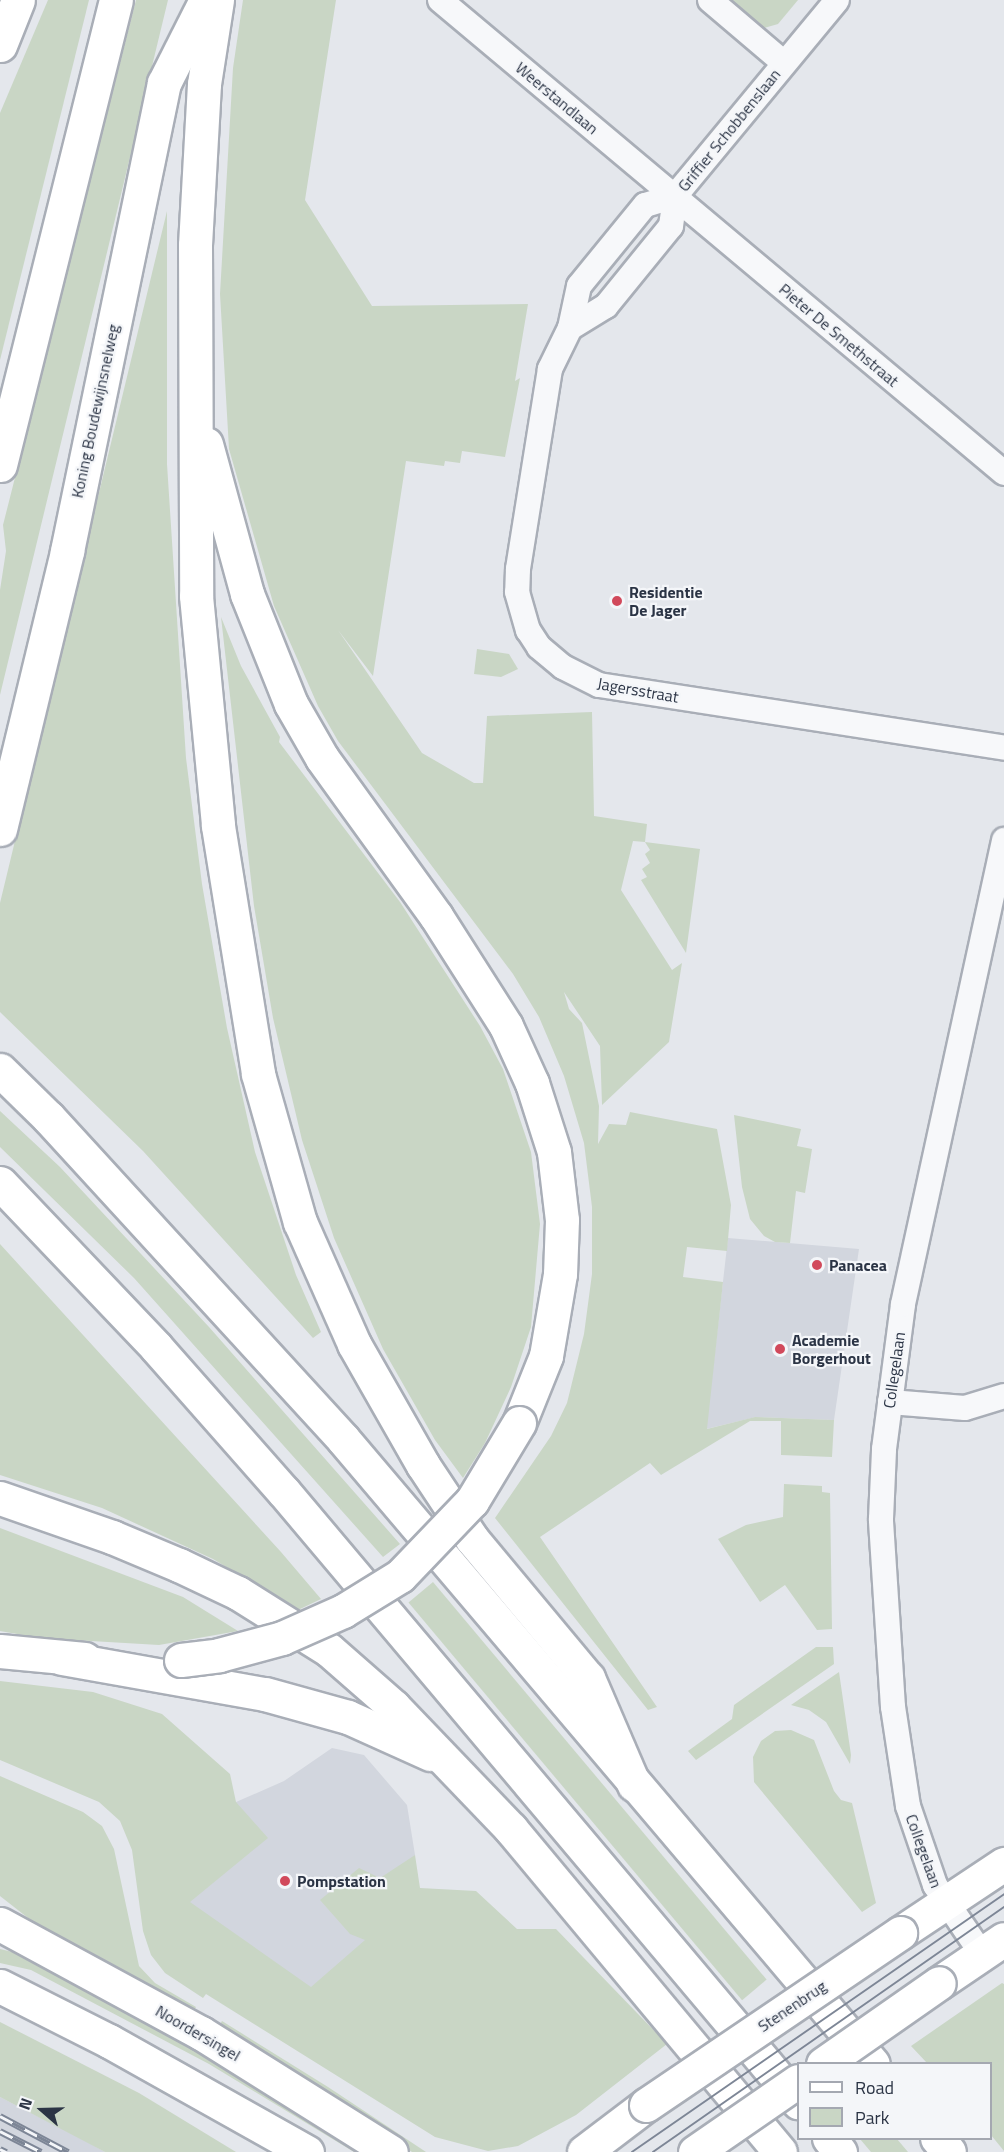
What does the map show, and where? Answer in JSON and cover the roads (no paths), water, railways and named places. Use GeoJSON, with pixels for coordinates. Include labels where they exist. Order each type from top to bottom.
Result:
{"type":"FeatureCollection","features":[{"type":"Feature","properties":{"kind":"main road"},"geometry":{"type":"LineString","coordinates":[[0,45],[18,0]]}},
{"type":"Feature","properties":{"kind":"main road"},"geometry":{"type":"LineString","coordinates":[[0,465],[116,0]]}},
{"type":"Feature","properties":{"kind":"main road","name":"Koning Boudewijnsnelweg"},"geometry":{"type":"LineString","coordinates":[[0,829],[67,551],[164,83],[206,0]]}},
{"type":"Feature","properties":{"kind":"main road"},"geometry":{"type":"LineString","coordinates":[[217,0],[204,84],[195,234],[196,596],[221,849],[258,1074],[300,1222],[333,1302],[386,1402],[472,1539],[588,1678],[634,1785]]}},
{"type":"Feature","properties":{"kind":"main road"},"geometry":{"type":"LineString","coordinates":[[62,1658],[181,1660],[228,1653],[282,1638],[343,1611],[400,1576],[472,1501],[519,1423],[546,1356],[560,1274],[562,1220],[554,1152],[532,1083],[506,1026],[436,916],[322,758],[291,704],[247,594],[194,401]]}},
{"type":"Feature","properties":{"kind":"main road"},"geometry":{"type":"LineString","coordinates":[[0,1070],[48,1116],[343,1439],[634,1785],[871,2062]]}},
{"type":"Feature","properties":{"kind":"main road"},"geometry":{"type":"LineString","coordinates":[[0,1183],[156,1347],[284,1492],[797,2101]]}},
{"type":"Feature","properties":{"kind":"main road"},"geometry":{"type":"LineString","coordinates":[[0,1498],[112,1536],[179,1565],[285,1620],[329,1650],[367,1682],[451,1764],[511,1829],[780,2152]]}},
{"type":"Feature","properties":{"kind":"main road"},"geometry":{"type":"LineString","coordinates":[[0,1651],[62,1658],[265,1694],[348,1717],[451,1764]]}},
{"type":"Feature","properties":{"kind":"main road","name":"Stenenbrug"},"geometry":{"type":"LineString","coordinates":[[584,2152],[646,2105],[1004,1864]]}},
{"type":"Feature","properties":{"kind":"main road","name":"Noordersingel"},"geometry":{"type":"LineString","coordinates":[[0,1924],[201,2033],[391,2152]]}},
{"type":"Feature","properties":{"kind":"main road"},"geometry":{"type":"LineString","coordinates":[[826,2062],[993,1947]]}},
{"type":"Feature","properties":{"kind":"main road"},"geometry":{"type":"LineString","coordinates":[[0,1986],[110,2041],[307,2152]]}},
{"type":"Feature","properties":{"kind":"main road"},"geometry":{"type":"LineString","coordinates":[[695,2152],[797,2081]]}},
{"type":"Feature","properties":{"kind":"main road"},"geometry":{"type":"LineString","coordinates":[[830,2140],[840,2152]]}},
{"type":"Feature","properties":{"kind":"main road"},"geometry":{"type":"LineString","coordinates":[[938,2140],[949,2152]]}},
{"type":"Feature","properties":{"kind":"street","name":"Weerstandlaan"},"geometry":{"type":"LineString","coordinates":[[440,0],[675,196]]}},
{"type":"Feature","properties":{"kind":"street","name":"Griffier Schobbenslaan"},"geometry":{"type":"LineString","coordinates":[[710,0],[784,63]]}},
{"type":"Feature","properties":{"kind":"street","name":"Griffier Schobbenslaan"},"geometry":{"type":"LineString","coordinates":[[570,328],[606,306],[664,235],[671,226],[675,196],[837,0]]}},
{"type":"Feature","properties":{"kind":"street","name":"Griffier Schobbenslaan"},"geometry":{"type":"LineString","coordinates":[[570,328],[579,286],[586,277],[645,205],[675,196]]}},
{"type":"Feature","properties":{"kind":"street","name":"Pieter De Smethstraat"},"geometry":{"type":"LineString","coordinates":[[675,196],[1004,472]]}},
{"type":"Feature","properties":{"kind":"street","name":"Jagersstraat"},"geometry":{"type":"LineString","coordinates":[[570,328],[550,369],[518,569],[522,610],[539,647],[563,667],[599,685],[1004,748]]}},
{"type":"Feature","properties":{"kind":"street","name":"Collegelaan"},"geometry":{"type":"LineString","coordinates":[[993,1947],[945,1903],[916,1834],[897,1740],[881,1519],[890,1402],[911,1266],[1004,840]]}},
{"type":"Feature","properties":{"kind":"street"},"geometry":{"type":"LineString","coordinates":[[890,1402],[965,1408],[1004,1396]]}},
{"type":"Feature","properties":{"kind":"tram line"},"geometry":{"type":"LineString","coordinates":[[632,2152],[1004,1894]]}},
{"type":"Feature","properties":{"kind":"tram line"},"geometry":{"type":"LineString","coordinates":[[653,2152],[1004,1907]]}},
{"type":"Feature","properties":{"kind":"railway"},"geometry":{"type":"LineString","coordinates":[[0,2116],[68,2152]]}},
{"type":"Feature","properties":{"kind":"railway"},"geometry":{"type":"LineString","coordinates":[[0,2131],[41,2152]]}},
{"type":"Feature","properties":{"kind":"railway"},"geometry":{"type":"LineString","coordinates":[[0,2149],[6,2152]]}},
{"type":"Feature","properties":{"kind":"place","name":"Residentie De Jager"},"geometry":{"type":"Point","coordinates":[617,601]}},
{"type":"Feature","properties":{"kind":"place","name":"Panacea"},"geometry":{"type":"Point","coordinates":[817,1265]}},
{"type":"Feature","properties":{"kind":"place","name":"Academie Borgerhout"},"geometry":{"type":"Point","coordinates":[780,1349]}},
{"type":"Feature","properties":{"kind":"place","name":"Pompstation"},"geometry":{"type":"Point","coordinates":[285,1881]}}]}
